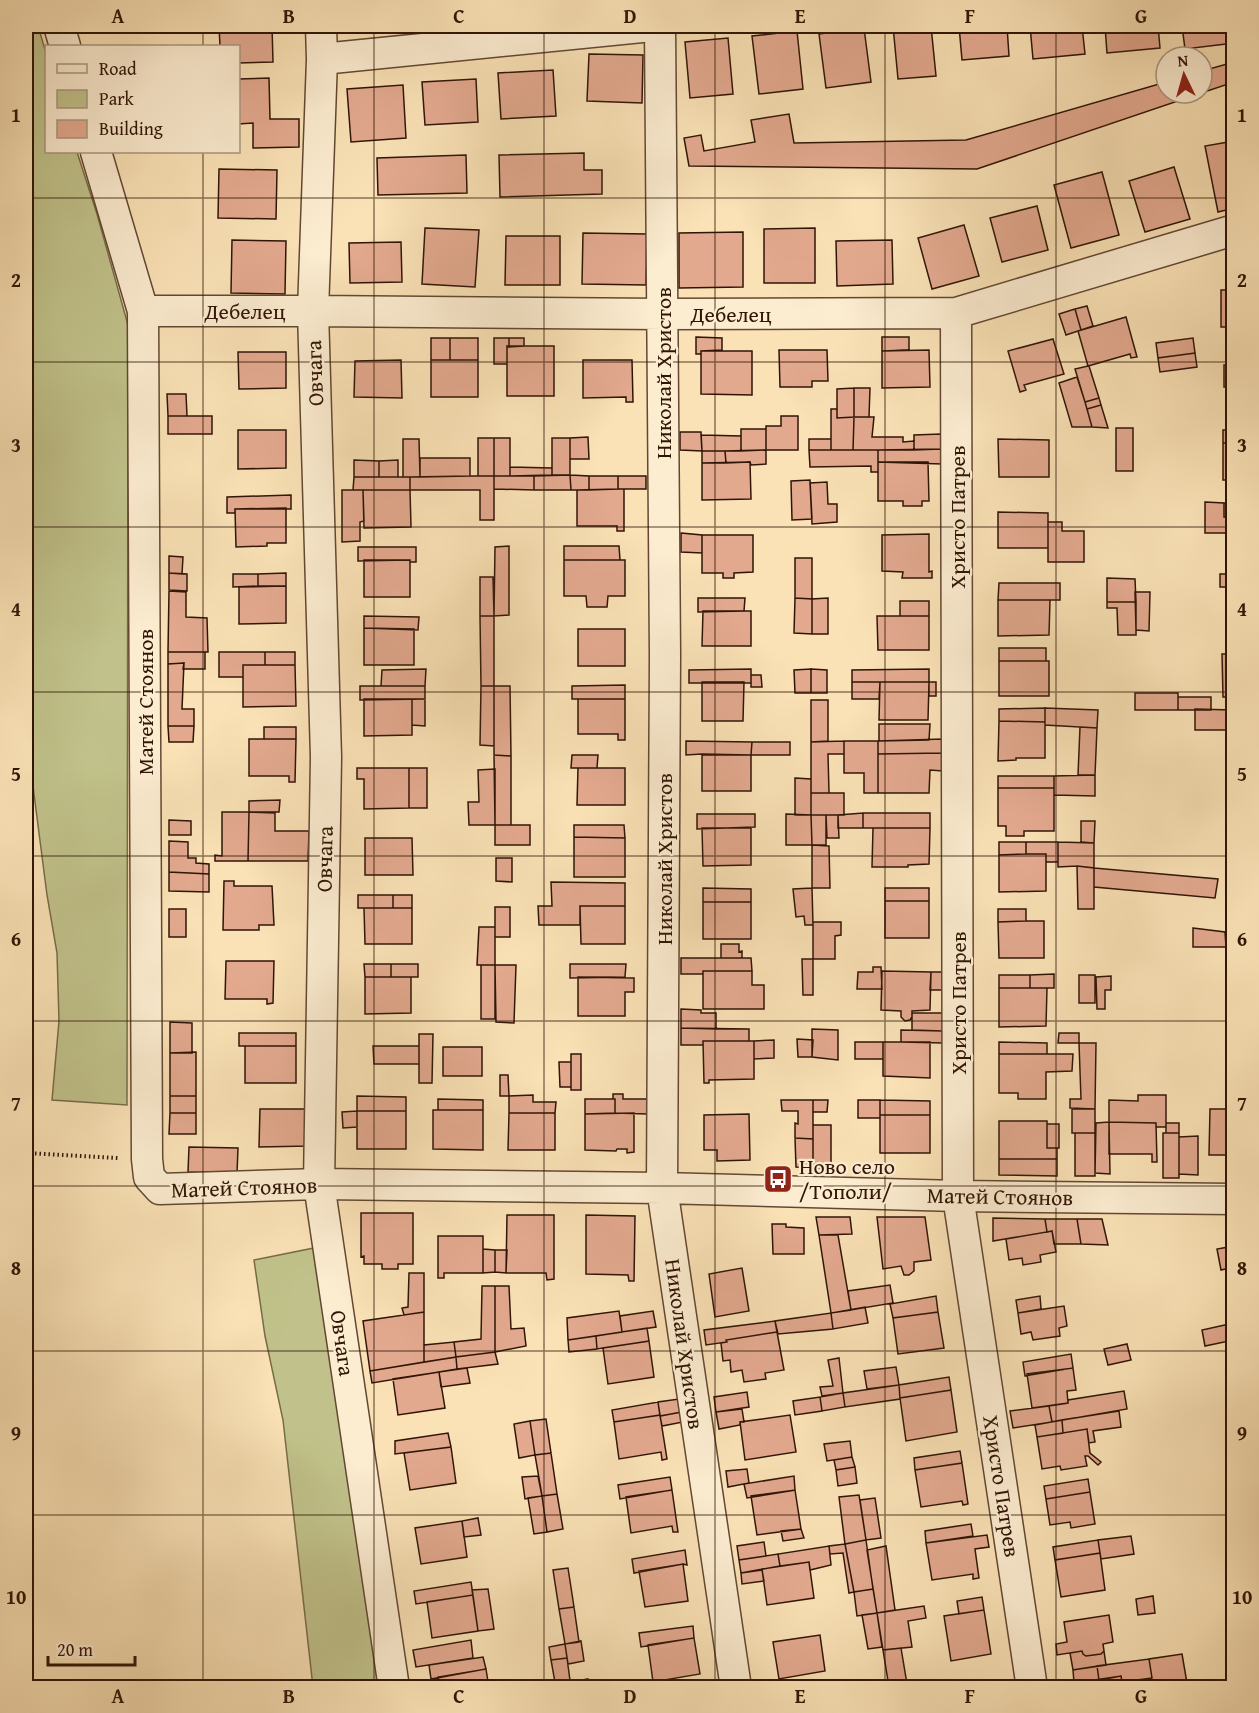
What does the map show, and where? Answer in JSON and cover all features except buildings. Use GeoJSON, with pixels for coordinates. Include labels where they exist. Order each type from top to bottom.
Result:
{"type":"FeatureCollection","features":[{"type":"Feature","properties":{"kind":"street"},"geometry":{"type":"LineString","coordinates":[[59,26],[65,45]]}},
{"type":"Feature","properties":{"kind":"street","name":"Овчага"},"geometry":{"type":"LineString","coordinates":[[321,26],[322,59],[313,311],[326,758],[319,1184],[394,1688]]}},
{"type":"Feature","properties":{"kind":"street"},"geometry":{"type":"LineString","coordinates":[[322,59],[652,26]]}},
{"type":"Feature","properties":{"kind":"street","name":"Николай Христов"},"geometry":{"type":"LineString","coordinates":[[660,26],[665,656],[662,1188],[736,1688]]}},
{"type":"Feature","properties":{"kind":"street","name":"Матей Стоянов"},"geometry":{"type":"LineString","coordinates":[[96,153],[143,311],[147,1159],[149,1177],[160,1189],[319,1184],[1233,1199]]}},
{"type":"Feature","properties":{"kind":"street","name":"Дебелец"},"geometry":{"type":"LineString","coordinates":[[143,311],[956,313],[1233,230]]}},
{"type":"Feature","properties":{"kind":"street","name":"Христо Патрев"},"geometry":{"type":"LineString","coordinates":[[956,313],[958,1196],[1032,1688]]}},
{"type":"Feature","properties":{"kind":"path"},"geometry":{"type":"LineString","coordinates":[[26,1153],[147,1159]]}},
{"type":"Feature","properties":{"kind":"green space"},"geometry":{"type":"Polygon","coordinates":[[[26,26],[38,26],[45,50],[45,153],[77,153],[128,325],[127,1105],[52,1100],[59,1021],[57,953],[47,895],[26,732],[26,26]]]}},
{"type":"Feature","properties":{"kind":"green space"},"geometry":{"type":"Polygon","coordinates":[[[314,1248],[383,1687],[313,1687],[283,1420],[265,1336],[254,1260],[314,1248]]]}},
{"type":"Feature","properties":{"kind":"place","name":"Ново село /Тополи/"},"geometry":{"type":"Point","coordinates":[778,1179]}}]}
